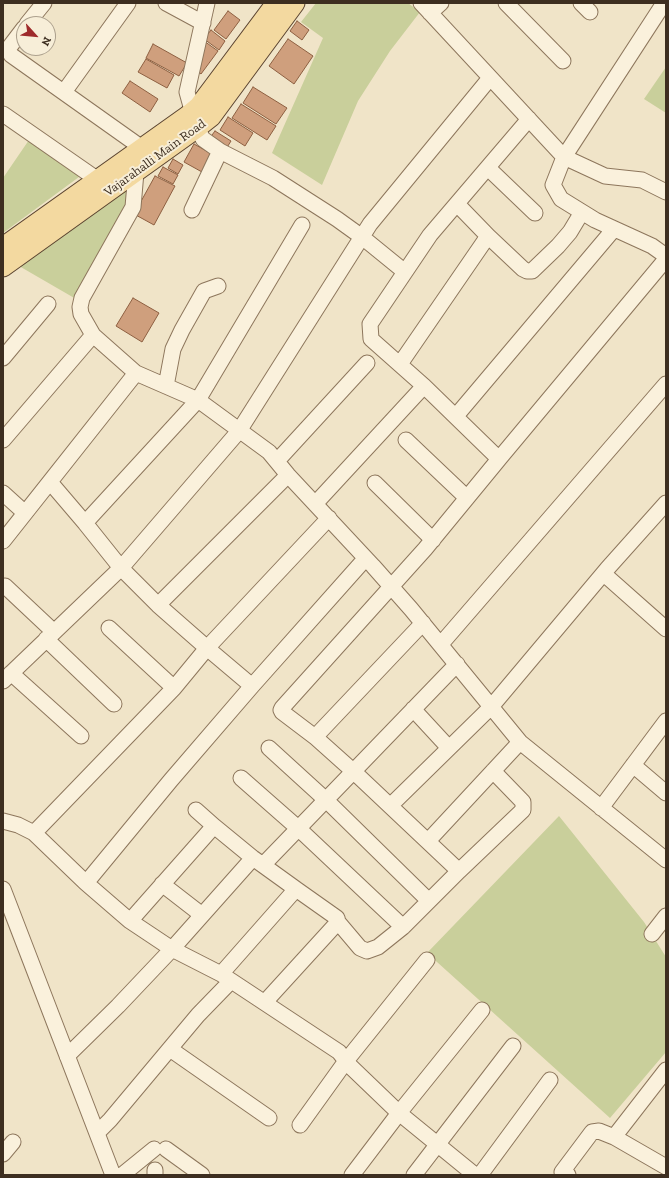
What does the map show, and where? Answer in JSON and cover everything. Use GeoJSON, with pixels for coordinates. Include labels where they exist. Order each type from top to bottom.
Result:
{"type":"FeatureCollection","features":[{"type":"Feature","properties":{"kind":"main road","name":"Vajarahalli Main Road"},"geometry":{"type":"LineString","coordinates":[[3,267],[136,172],[195,120],[199,106],[276,3]]}},
{"type":"Feature","properties":{"kind":"main road","name":"Vajarahalli Main Road"},"geometry":{"type":"LineString","coordinates":[[3,247],[142,148],[195,120],[211,117],[295,3]]}},
{"type":"Feature","properties":{"kind":"street"},"geometry":{"type":"LineString","coordinates":[[33,16],[44,3]]}},
{"type":"Feature","properties":{"kind":"street"},"geometry":{"type":"LineString","coordinates":[[64,92],[128,3]]}},
{"type":"Feature","properties":{"kind":"street"},"geometry":{"type":"LineString","coordinates":[[166,3],[203,23]]}},
{"type":"Feature","properties":{"kind":"street"},"geometry":{"type":"LineString","coordinates":[[208,3],[187,92],[195,120],[203,139],[220,151],[273,178],[362,237],[405,272]]}},
{"type":"Feature","properties":{"kind":"street"},"geometry":{"type":"LineString","coordinates":[[506,3],[563,60]]}},
{"type":"Feature","properties":{"kind":"street"},"geometry":{"type":"LineString","coordinates":[[431,6],[490,78],[564,157],[605,176],[642,180],[666,192]]}},
{"type":"Feature","properties":{"kind":"street"},"geometry":{"type":"LineString","coordinates":[[459,871],[353,771],[315,737],[282,712],[282,708],[432,540],[666,258],[652,246],[614,229],[561,199],[553,185],[564,157],[660,7]]}},
{"type":"Feature","properties":{"kind":"street"},"geometry":{"type":"LineString","coordinates":[[16,36],[6,47],[11,55],[142,148]]}},
{"type":"Feature","properties":{"kind":"street"},"geometry":{"type":"LineString","coordinates":[[81,736],[7,677],[121,568],[239,431],[370,224],[490,78]]}},
{"type":"Feature","properties":{"kind":"street"},"geometry":{"type":"LineString","coordinates":[[3,114],[98,180]]}},
{"type":"Feature","properties":{"kind":"street"},"geometry":{"type":"LineString","coordinates":[[499,459],[424,386],[371,339],[370,324],[430,235],[529,119]]}},
{"type":"Feature","properties":{"kind":"street"},"geometry":{"type":"LineString","coordinates":[[192,210],[220,151]]}},
{"type":"Feature","properties":{"kind":"street"},"geometry":{"type":"LineString","coordinates":[[488,168],[535,213]]}},
{"type":"Feature","properties":{"kind":"street"},"geometry":{"type":"LineString","coordinates":[[136,172],[133,207],[82,298],[80,307],[81,314],[93,335],[136,373],[198,400],[270,452],[288,475],[329,518],[423,623],[520,742],[666,860]]}},
{"type":"Feature","properties":{"kind":"street"},"geometry":{"type":"LineString","coordinates":[[457,204],[488,236],[527,271],[532,271],[558,246],[570,232],[582,212]]}},
{"type":"Feature","properties":{"kind":"street"},"geometry":{"type":"LineString","coordinates":[[85,523],[198,400],[302,226]]}},
{"type":"Feature","properties":{"kind":"street"},"geometry":{"type":"LineString","coordinates":[[456,416],[614,229]]}},
{"type":"Feature","properties":{"kind":"street"},"geometry":{"type":"LineString","coordinates":[[400,364],[488,236]]}},
{"type":"Feature","properties":{"kind":"street"},"geometry":{"type":"LineString","coordinates":[[166,386],[173,349],[182,330],[204,291],[218,286]]}},
{"type":"Feature","properties":{"kind":"street"},"geometry":{"type":"LineString","coordinates":[[3,358],[48,304]]}},
{"type":"Feature","properties":{"kind":"street"},"geometry":{"type":"LineString","coordinates":[[3,440],[93,335]]}},
{"type":"Feature","properties":{"kind":"street"},"geometry":{"type":"LineString","coordinates":[[277,461],[367,363]]}},
{"type":"Feature","properties":{"kind":"street"},"geometry":{"type":"LineString","coordinates":[[3,541],[136,373]]}},
{"type":"Feature","properties":{"kind":"street"},"geometry":{"type":"LineString","coordinates":[[441,644],[666,384]]}},
{"type":"Feature","properties":{"kind":"street"},"geometry":{"type":"LineString","coordinates":[[315,504],[424,386]]}},
{"type":"Feature","properties":{"kind":"street"},"geometry":{"type":"LineString","coordinates":[[406,440],[467,498]]}},
{"type":"Feature","properties":{"kind":"street"},"geometry":{"type":"LineString","coordinates":[[158,605],[288,475]]}},
{"type":"Feature","properties":{"kind":"street"},"geometry":{"type":"LineString","coordinates":[[50,482],[121,568],[158,605],[252,686]]}},
{"type":"Feature","properties":{"kind":"street"},"geometry":{"type":"LineString","coordinates":[[375,483],[432,540]]}},
{"type":"Feature","properties":{"kind":"street"},"geometry":{"type":"LineString","coordinates":[[3,493],[25,513]]}},
{"type":"Feature","properties":{"kind":"street"},"geometry":{"type":"LineString","coordinates":[[390,806],[491,707],[666,503]]}},
{"type":"Feature","properties":{"kind":"street"},"geometry":{"type":"LineString","coordinates":[[34,833],[174,688],[207,648],[329,518]]}},
{"type":"Feature","properties":{"kind":"street"},"geometry":{"type":"LineString","coordinates":[[86,883],[171,780],[365,559]]}},
{"type":"Feature","properties":{"kind":"street"},"geometry":{"type":"LineString","coordinates":[[604,574],[666,629]]}},
{"type":"Feature","properties":{"kind":"street"},"geometry":{"type":"LineString","coordinates":[[5,586],[114,704]]}},
{"type":"Feature","properties":{"kind":"street"},"geometry":{"type":"LineString","coordinates":[[315,737],[423,623]]}},
{"type":"Feature","properties":{"kind":"street"},"geometry":{"type":"LineString","coordinates":[[109,628],[174,688]]}},
{"type":"Feature","properties":{"kind":"street"},"geometry":{"type":"LineString","coordinates":[[67,1056],[118,1006],[202,915],[258,862],[299,829],[457,664]]}},
{"type":"Feature","properties":{"kind":"street"},"geometry":{"type":"LineString","coordinates":[[413,709],[449,748]]}},
{"type":"Feature","properties":{"kind":"street"},"geometry":{"type":"LineString","coordinates":[[601,808],[665,724]]}},
{"type":"Feature","properties":{"kind":"street"},"geometry":{"type":"LineString","coordinates":[[428,842],[520,742]]}},
{"type":"Feature","properties":{"kind":"street"},"geometry":{"type":"LineString","coordinates":[[269,748],[326,800],[429,901]]}},
{"type":"Feature","properties":{"kind":"street"},"geometry":{"type":"LineString","coordinates":[[633,765],[666,793]]}},
{"type":"Feature","properties":{"kind":"street"},"geometry":{"type":"LineString","coordinates":[[196,810],[258,862],[337,918],[338,922],[360,948],[367,951],[378,947],[403,927],[459,871],[524,810],[523,802],[493,771]]}},
{"type":"Feature","properties":{"kind":"street"},"geometry":{"type":"LineString","coordinates":[[241,778],[299,829],[403,927]]}},
{"type":"Feature","properties":{"kind":"street"},"geometry":{"type":"LineString","coordinates":[[3,821],[18,825],[34,833],[86,883],[130,921],[172,949],[226,977],[339,1052],[346,1061],[399,1112],[475,1175]]}},
{"type":"Feature","properties":{"kind":"street"},"geometry":{"type":"LineString","coordinates":[[130,921],[214,826]]}},
{"type":"Feature","properties":{"kind":"street"},"geometry":{"type":"LineString","coordinates":[[162,884],[202,915]]}},
{"type":"Feature","properties":{"kind":"street"},"geometry":{"type":"LineString","coordinates":[[3,889],[113,1175]]}},
{"type":"Feature","properties":{"kind":"street"},"geometry":{"type":"LineString","coordinates":[[97,1133],[110,1120],[198,1015],[226,977],[296,889]]}},
{"type":"Feature","properties":{"kind":"street"},"geometry":{"type":"LineString","coordinates":[[652,934],[666,916]]}},
{"type":"Feature","properties":{"kind":"street"},"geometry":{"type":"LineString","coordinates":[[265,1002],[338,922]]}},
{"type":"Feature","properties":{"kind":"street"},"geometry":{"type":"LineString","coordinates":[[300,1125],[346,1061],[427,960]]}},
{"type":"Feature","properties":{"kind":"street"},"geometry":{"type":"LineString","coordinates":[[352,1175],[399,1112],[482,1010]]}},
{"type":"Feature","properties":{"kind":"street"},"geometry":{"type":"LineString","coordinates":[[414,1175],[513,1046]]}},
{"type":"Feature","properties":{"kind":"street"},"geometry":{"type":"LineString","coordinates":[[170,1049],[270,1118]]}},
{"type":"Feature","properties":{"kind":"street"},"geometry":{"type":"LineString","coordinates":[[614,1136],[666,1070]]}},
{"type":"Feature","properties":{"kind":"street"},"geometry":{"type":"LineString","coordinates":[[480,1175],[550,1080]]}},
{"type":"Feature","properties":{"kind":"street"},"geometry":{"type":"LineString","coordinates":[[563,1174],[592,1132],[599,1131],[614,1136],[664,1161]]}},
{"type":"Feature","properties":{"kind":"street"},"geometry":{"type":"LineString","coordinates":[[3,1154],[13,1142]]}},
{"type":"Feature","properties":{"kind":"street"},"geometry":{"type":"LineString","coordinates":[[122,1175],[160,1149],[202,1175]]}},
{"type":"Feature","properties":{"kind":"green space"},"geometry":{"type":"Polygon","coordinates":[[[316,3],[408,3],[420,12],[390,51],[358,101],[322,185],[272,153],[323,38],[301,22],[316,3]]]}},
{"type":"Feature","properties":{"kind":"green space"},"geometry":{"type":"Polygon","coordinates":[[[666,67],[666,113],[644,99],[666,67]]]}},
{"type":"Feature","properties":{"kind":"green space"},"geometry":{"type":"Polygon","coordinates":[[[31,137],[83,174],[3,233],[3,178],[31,137]]]}},
{"type":"Feature","properties":{"kind":"green space"},"geometry":{"type":"Polygon","coordinates":[[[127,190],[127,211],[76,299],[19,266],[127,190]]]}},
{"type":"Feature","properties":{"kind":"green space"},"geometry":{"type":"Polygon","coordinates":[[[559,816],[644,922],[666,957],[666,1052],[610,1118],[427,953],[559,816]]]}},
{"type":"Feature","properties":{"kind":"building"},"geometry":{"type":"Polygon","coordinates":[[[228,11],[240,20],[226,39],[214,30],[228,11]]]}},
{"type":"Feature","properties":{"kind":"building"},"geometry":{"type":"Polygon","coordinates":[[[297,21],[309,30],[302,40],[290,31],[297,21]]]}},
{"type":"Feature","properties":{"kind":"building"},"geometry":{"type":"Polygon","coordinates":[[[211,30],[225,41],[219,50],[204,39],[211,30]]]}},
{"type":"Feature","properties":{"kind":"building"},"geometry":{"type":"Polygon","coordinates":[[[288,39],[313,56],[294,84],[269,66],[288,39]]]}},
{"type":"Feature","properties":{"kind":"building"},"geometry":{"type":"Polygon","coordinates":[[[204,41],[218,51],[201,74],[196,70],[204,41]]]}},
{"type":"Feature","properties":{"kind":"building"},"geometry":{"type":"Polygon","coordinates":[[[153,44],[187,63],[179,76],[146,58],[153,44]]]}},
{"type":"Feature","properties":{"kind":"building"},"geometry":{"type":"Polygon","coordinates":[[[146,59],[174,75],[167,88],[138,72],[146,59]]]}},
{"type":"Feature","properties":{"kind":"building"},"geometry":{"type":"Polygon","coordinates":[[[130,81],[158,99],[150,112],[122,93],[130,81]]]}},
{"type":"Feature","properties":{"kind":"building"},"geometry":{"type":"Polygon","coordinates":[[[253,87],[287,108],[276,124],[243,103],[253,87]]]}},
{"type":"Feature","properties":{"kind":"building"},"geometry":{"type":"Polygon","coordinates":[[[241,104],[276,126],[267,140],[232,118],[241,104]]]}},
{"type":"Feature","properties":{"kind":"building"},"geometry":{"type":"Polygon","coordinates":[[[228,117],[253,133],[245,146],[220,130],[228,117]]]}},
{"type":"Feature","properties":{"kind":"building"},"geometry":{"type":"Polygon","coordinates":[[[215,131],[231,141],[226,149],[209,139],[215,131]]]}},
{"type":"Feature","properties":{"kind":"building"},"geometry":{"type":"Polygon","coordinates":[[[194,144],[212,154],[202,172],[184,162],[194,144]]]}},
{"type":"Feature","properties":{"kind":"building"},"geometry":{"type":"Polygon","coordinates":[[[173,159],[183,165],[178,174],[168,168],[173,159]]]}},
{"type":"Feature","properties":{"kind":"building"},"geometry":{"type":"Polygon","coordinates":[[[163,167],[178,175],[173,184],[158,176],[163,167]]]}},
{"type":"Feature","properties":{"kind":"building"},"geometry":{"type":"Polygon","coordinates":[[[155,176],[175,186],[154,225],[134,214],[155,176]]]}},
{"type":"Feature","properties":{"kind":"building"},"geometry":{"type":"Polygon","coordinates":[[[133,298],[159,313],[142,342],[116,326],[133,298]]]}}]}
